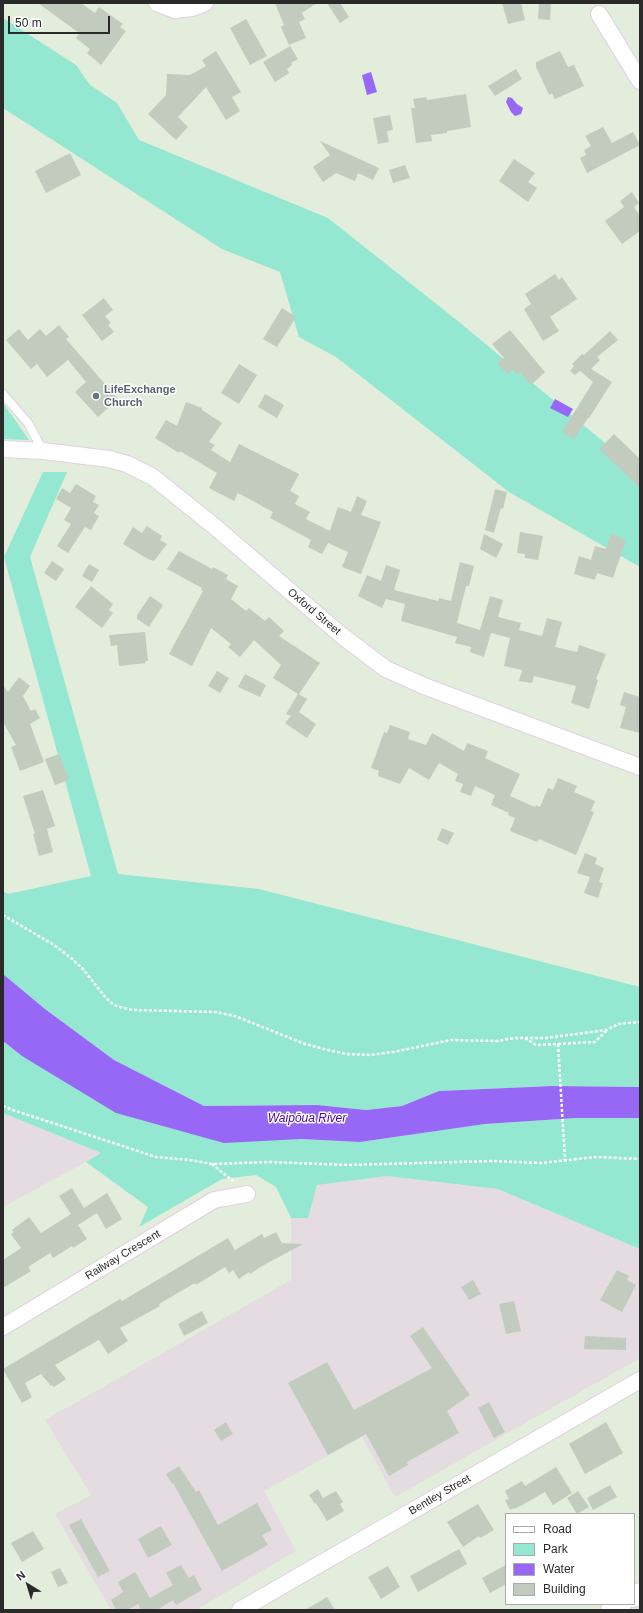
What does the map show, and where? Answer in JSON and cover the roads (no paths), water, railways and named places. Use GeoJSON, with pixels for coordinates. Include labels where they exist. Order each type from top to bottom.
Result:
{"type":"FeatureCollection","features":[{"type":"Feature","properties":{"kind":"street"},"geometry":{"type":"LineString","coordinates":[[157,3],[175,10],[192,8],[205,3]]}},
{"type":"Feature","properties":{"kind":"street"},"geometry":{"type":"LineString","coordinates":[[599,14],[640,81]]}},
{"type":"Feature","properties":{"kind":"street","name":"Oxford Street"},"geometry":{"type":"LineString","coordinates":[[3,449],[43,451],[115,460],[127,464],[153,477],[214,526],[341,635],[386,669],[424,686],[640,768]]}},
{"type":"Feature","properties":{"kind":"street","name":"Railway Crescent"},"geometry":{"type":"LineString","coordinates":[[3,1327],[214,1200],[247,1194]]}},
{"type":"Feature","properties":{"kind":"street","name":"Bentley Street"},"geometry":{"type":"LineString","coordinates":[[240,1610],[640,1380]]}},
{"type":"Feature","properties":{"kind":"street"},"geometry":{"type":"LineString","coordinates":[[611,1610],[620,1605]]}},
{"type":"Feature","properties":{"kind":"lane"},"geometry":{"type":"LineString","coordinates":[[3,394],[28,423],[43,451]]}},
{"type":"Feature","properties":{"kind":"water"},"geometry":{"type":"Polygon","coordinates":[[[371,72],[377,92],[367,95],[362,75],[371,72]]]}},
{"type":"Feature","properties":{"kind":"water"},"geometry":{"type":"Polygon","coordinates":[[[508,97],[512,98],[523,108],[521,114],[515,116],[511,112],[506,102],[508,97]]]}},
{"type":"Feature","properties":{"kind":"water"},"geometry":{"type":"Polygon","coordinates":[[[555,399],[573,409],[568,417],[550,408],[555,399]]]}},
{"type":"Feature","properties":{"kind":"water","name":"Waipōua River"},"geometry":{"type":"Polygon","coordinates":[[[3,974],[45,1009],[114,1060],[204,1106],[317,1105],[366,1110],[402,1106],[439,1091],[552,1086],[640,1087],[640,1118],[576,1118],[485,1124],[360,1142],[301,1139],[224,1143],[116,1113],[22,1056],[3,1041],[3,974]]]}},
{"type":"Feature","properties":{"kind":"place","name":"LifeExchange Church"},"geometry":{"type":"Point","coordinates":[96,396]}}]}
